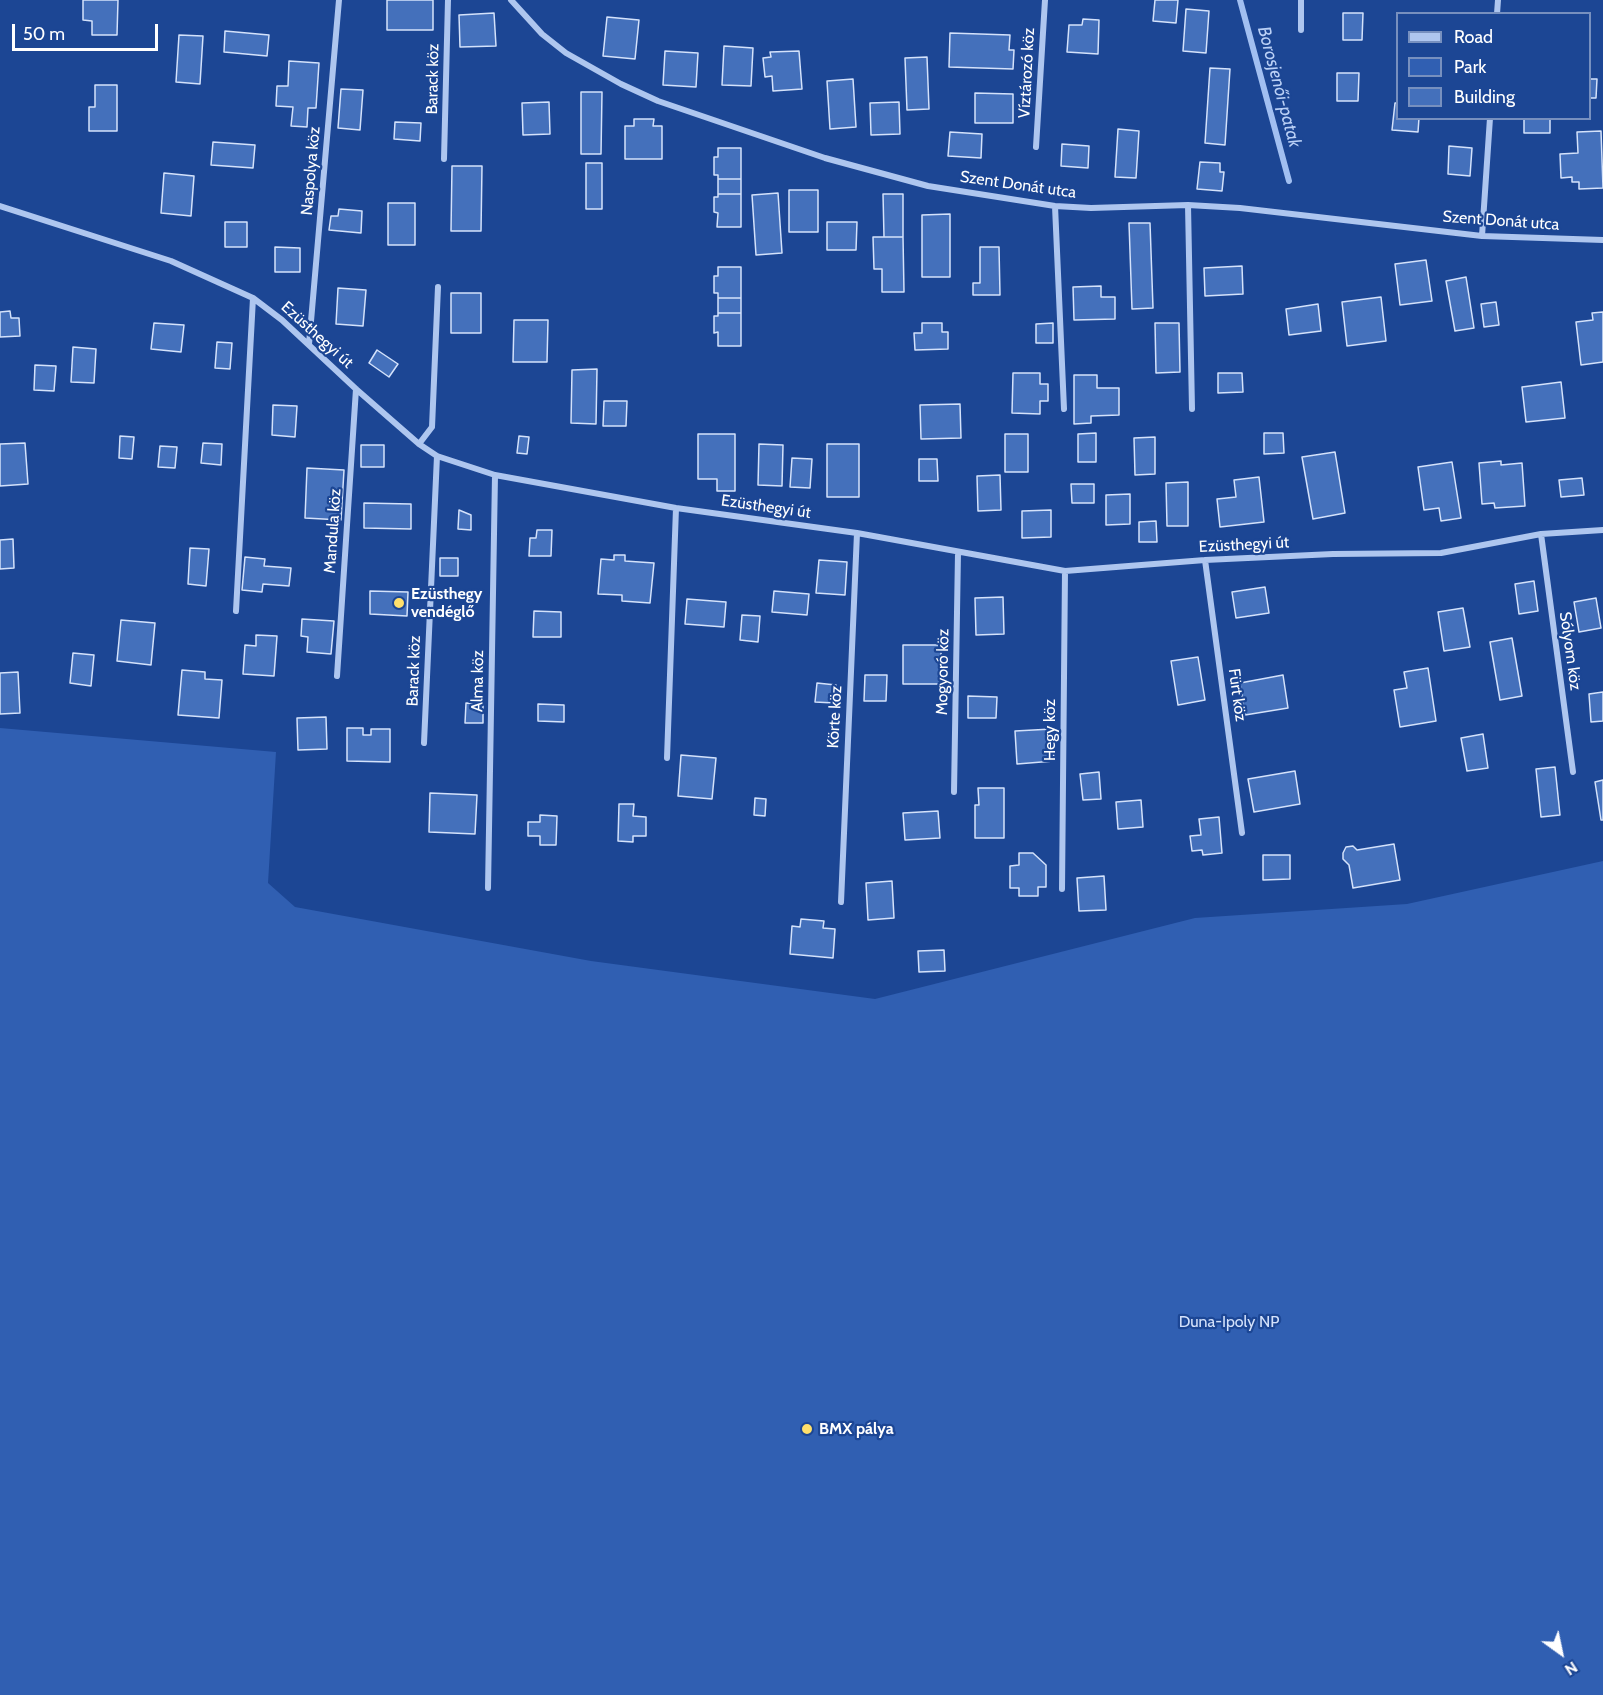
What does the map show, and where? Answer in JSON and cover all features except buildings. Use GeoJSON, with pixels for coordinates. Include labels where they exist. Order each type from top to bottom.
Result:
{"type":"FeatureCollection","features":[{"type":"Feature","properties":{"kind":"street","name":"Naspolya köz"},"geometry":{"type":"LineString","coordinates":[[309,344],[339,0]]}},
{"type":"Feature","properties":{"kind":"street","name":"Barack köz"},"geometry":{"type":"LineString","coordinates":[[444,159],[448,0]]}},
{"type":"Feature","properties":{"kind":"street","name":"Szent Donát utca"},"geometry":{"type":"LineString","coordinates":[[512,0],[542,34],[566,53],[621,84],[658,101],[825,158],[916,183],[1055,206],[1091,208],[1188,205],[1240,208],[1482,236],[1603,240]]}},
{"type":"Feature","properties":{"kind":"street","name":"Víztározó köz"},"geometry":{"type":"LineString","coordinates":[[1036,147],[1045,0]]}},
{"type":"Feature","properties":{"kind":"street"},"geometry":{"type":"LineString","coordinates":[[1301,0],[1301,30]]}},
{"type":"Feature","properties":{"kind":"street"},"geometry":{"type":"LineString","coordinates":[[1482,236],[1490,120]]}},
{"type":"Feature","properties":{"kind":"street"},"geometry":{"type":"LineString","coordinates":[[1188,205],[1192,409]]}},
{"type":"Feature","properties":{"kind":"street","name":"Ezüsthegyi út"},"geometry":{"type":"LineString","coordinates":[[0,206],[171,261],[253,298],[282,320],[419,444],[437,456],[495,475],[676,508],[857,533],[1065,571],[1205,560],[1333,554],[1441,553],[1541,534],[1603,530]]}},
{"type":"Feature","properties":{"kind":"street"},"geometry":{"type":"LineString","coordinates":[[1055,206],[1064,410]]}},
{"type":"Feature","properties":{"kind":"street"},"geometry":{"type":"LineString","coordinates":[[419,444],[432,427],[438,287]]}},
{"type":"Feature","properties":{"kind":"street"},"geometry":{"type":"LineString","coordinates":[[236,611],[253,298]]}},
{"type":"Feature","properties":{"kind":"street","name":"Mandula köz"},"geometry":{"type":"LineString","coordinates":[[337,676],[356,389]]}},
{"type":"Feature","properties":{"kind":"street","name":"Barack köz"},"geometry":{"type":"LineString","coordinates":[[424,743],[437,456]]}},
{"type":"Feature","properties":{"kind":"street","name":"Alma köz"},"geometry":{"type":"LineString","coordinates":[[488,888],[495,475]]}},
{"type":"Feature","properties":{"kind":"street"},"geometry":{"type":"LineString","coordinates":[[667,758],[676,508]]}},
{"type":"Feature","properties":{"kind":"street","name":"Körte köz"},"geometry":{"type":"LineString","coordinates":[[841,902],[857,533]]}},
{"type":"Feature","properties":{"kind":"street","name":"Sólyom köz"},"geometry":{"type":"LineString","coordinates":[[1541,534],[1573,772]]}},
{"type":"Feature","properties":{"kind":"street","name":"Mogyoró köz"},"geometry":{"type":"LineString","coordinates":[[954,792],[958,553]]}},
{"type":"Feature","properties":{"kind":"street","name":"Fürt köz"},"geometry":{"type":"LineString","coordinates":[[1205,560],[1242,833]]}},
{"type":"Feature","properties":{"kind":"street","name":"Hegy köz"},"geometry":{"type":"LineString","coordinates":[[1062,889],[1065,571]]}},
{"type":"Feature","properties":{"kind":"green space","name":"Duna-Ipoly NP"},"geometry":{"type":"Polygon","coordinates":[[[0,728],[276,752],[268,883],[295,907],[591,961],[875,999],[1195,918],[1407,904],[1603,861],[1603,1695],[0,1695],[0,728]]]}},
{"type":"Feature","properties":{"kind":"waterway","name":"Borosjenői-patak"},"geometry":{"type":"LineString","coordinates":[[1240,0],[1289,181]]}},
{"type":"Feature","properties":{"kind":"place","name":"Ezüsthegy vendéglő"},"geometry":{"type":"Point","coordinates":[399,603]}},
{"type":"Feature","properties":{"kind":"place","name":"BMX pálya"},"geometry":{"type":"Point","coordinates":[807,1429]}}]}
